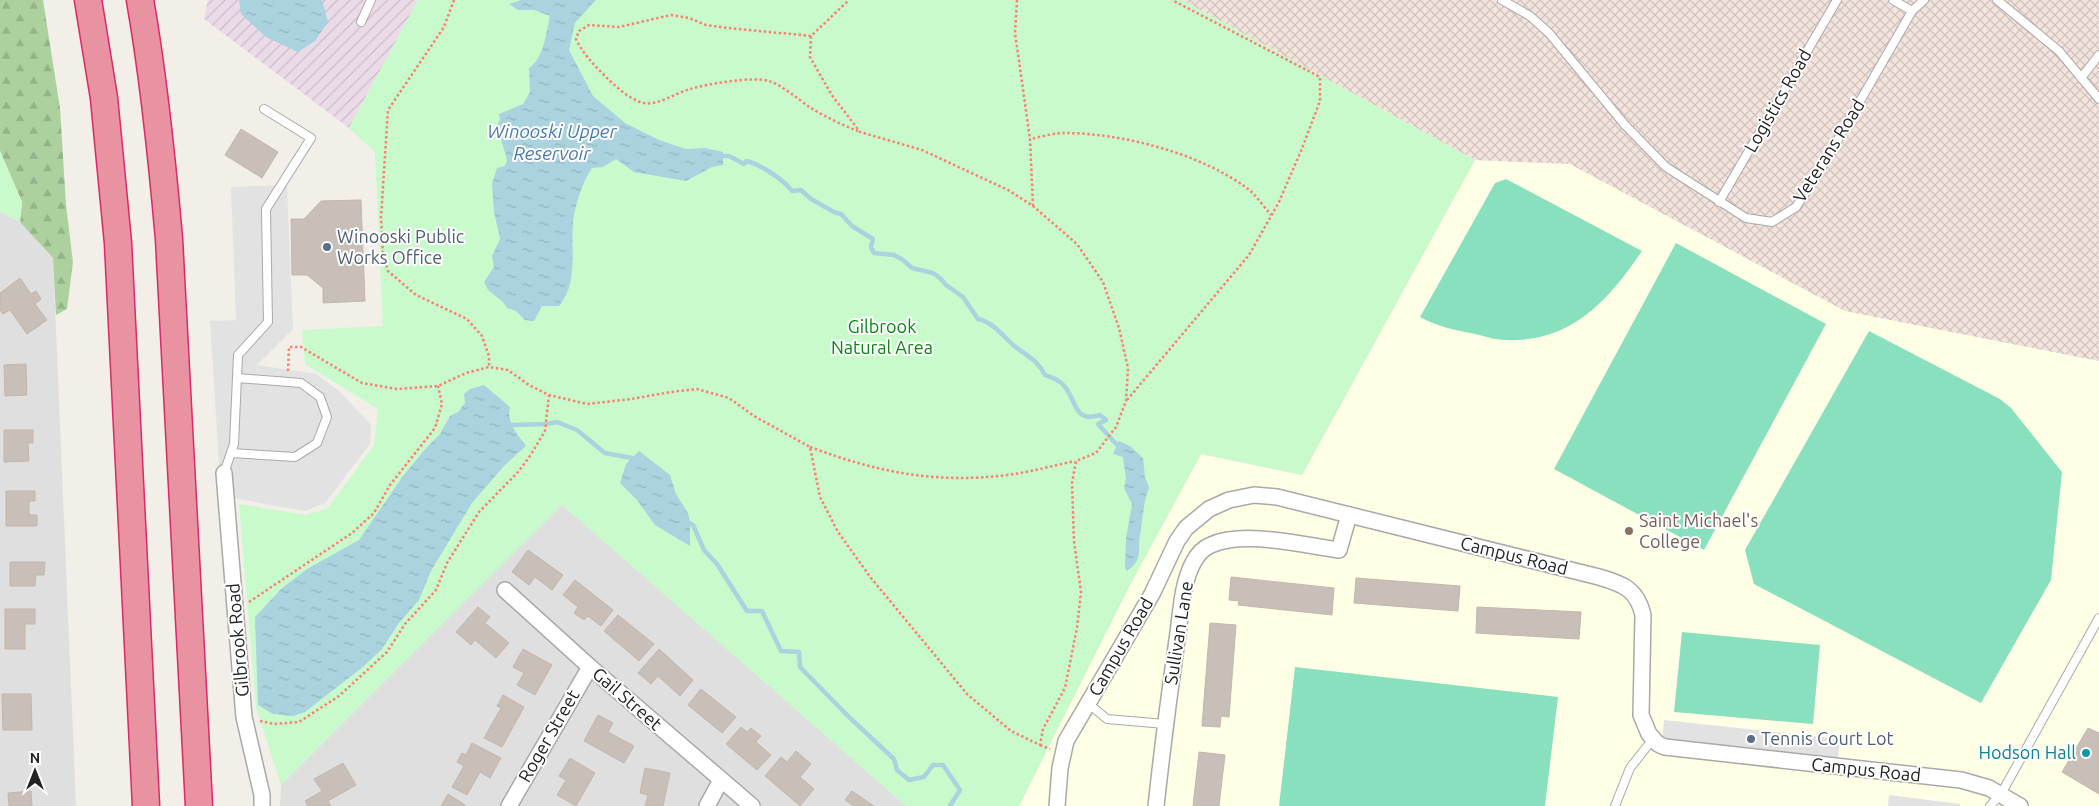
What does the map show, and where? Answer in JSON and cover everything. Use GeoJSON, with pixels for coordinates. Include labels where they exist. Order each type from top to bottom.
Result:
{"type":"FeatureCollection","features":[{"type":"Feature","properties":{"kind":"highway"},"geometry":{"type":"LineString","coordinates":[[88,0],[106,117],[118,243],[146,806]]}},
{"type":"Feature","properties":{"kind":"highway"},"geometry":{"type":"LineString","coordinates":[[140,0],[157,119],[169,239],[199,806]]}},
{"type":"Feature","properties":{"kind":"street","name":"Gilbrook Road"},"geometry":{"type":"LineString","coordinates":[[224,473],[244,717],[262,795],[262,806]]}},
{"type":"Feature","properties":{"kind":"street","name":"Campus Road"},"geometry":{"type":"LineString","coordinates":[[1057,806],[1062,754],[1072,731],[1152,594],[1177,541],[1196,518],[1216,505],[1229,500],[1261,495],[1277,497],[1600,577],[1625,587],[1638,599],[1643,615],[1641,715],[1643,724],[1653,739],[1665,747],[1961,780],[1989,788],[2020,806]]}},
{"type":"Feature","properties":{"kind":"street","name":"Sullivan Lane"},"geometry":{"type":"LineString","coordinates":[[1156,806],[1165,724],[1186,584],[1194,561],[1200,552],[1220,541],[1242,538],[1338,550],[1349,515]]}},
{"type":"Feature","properties":{"kind":"street","name":"Gail Street"},"geometry":{"type":"LineString","coordinates":[[505,590],[590,667],[752,806]]}},
{"type":"Feature","properties":{"kind":"street","name":"Roger Street"},"geometry":{"type":"LineString","coordinates":[[509,806],[590,667]]}},
{"type":"Feature","properties":{"kind":"street"},"geometry":{"type":"LineString","coordinates":[[707,806],[721,780]]}},
{"type":"Feature","properties":{"kind":"lane"},"geometry":{"type":"LineString","coordinates":[[361,22],[370,0]]}},
{"type":"Feature","properties":{"kind":"lane","name":"Veterans Road"},"geometry":{"type":"LineString","coordinates":[[1502,0],[1530,16],[1549,33],[1625,125],[1666,167],[1746,218],[1772,222],[1796,208],[1827,159],[1912,11],[1924,0]]}},
{"type":"Feature","properties":{"kind":"lane","name":"Logistics Road"},"geometry":{"type":"LineString","coordinates":[[1719,202],[1837,0]]}},
{"type":"Feature","properties":{"kind":"lane"},"geometry":{"type":"LineString","coordinates":[[1893,0],[1912,11]]}},
{"type":"Feature","properties":{"kind":"lane"},"geometry":{"type":"LineString","coordinates":[[1997,0],[2058,51],[2099,100]]}},
{"type":"Feature","properties":{"kind":"lane"},"geometry":{"type":"LineString","coordinates":[[2081,78],[2099,55]]}},
{"type":"Feature","properties":{"kind":"lane"},"geometry":{"type":"LineString","coordinates":[[224,473],[234,444],[238,355],[268,322],[266,209],[311,138],[264,109]]}},
{"type":"Feature","properties":{"kind":"lane"},"geometry":{"type":"LineString","coordinates":[[230,454],[295,457],[317,443],[327,416],[320,397],[301,383],[237,378]]}},
{"type":"Feature","properties":{"kind":"lane"},"geometry":{"type":"LineString","coordinates":[[1990,806],[2001,794],[2099,618]]}},
{"type":"Feature","properties":{"kind":"lane"},"geometry":{"type":"LineString","coordinates":[[1089,704],[1107,719],[1165,724]]}},
{"type":"Feature","properties":{"kind":"lane"},"geometry":{"type":"LineString","coordinates":[[1615,806],[1630,768],[1653,739]]}},
{"type":"Feature","properties":{"kind":"path"},"geometry":{"type":"LineString","coordinates":[[454,0],[444,27],[388,110],[381,217],[382,255],[388,271],[416,295],[467,319],[482,336],[489,356],[489,367]]}},
{"type":"Feature","properties":{"kind":"path"},"geometry":{"type":"LineString","coordinates":[[849,0],[811,36],[810,57],[830,94],[860,132]]}},
{"type":"Feature","properties":{"kind":"path"},"geometry":{"type":"LineString","coordinates":[[1017,0],[1015,33],[1030,139],[1033,206]]}},
{"type":"Feature","properties":{"kind":"path"},"geometry":{"type":"LineString","coordinates":[[1126,401],[1249,255],[1271,215],[1301,151],[1320,101],[1320,78],[1172,0]]}},
{"type":"Feature","properties":{"kind":"path"},"geometry":{"type":"LineString","coordinates":[[287,382],[289,347],[301,347],[362,383],[397,389],[438,386],[489,367],[508,370],[528,385],[549,395],[588,404],[631,400],[697,389],[729,398],[754,416],[810,447],[854,463],[909,475],[961,478],[1008,475],[1076,461],[1096,453],[1116,428],[1126,401],[1128,368],[1119,328],[1103,282],[1077,244],[1033,206],[1008,190],[922,150],[860,132],[819,113],[769,81],[747,80],[717,84],[690,89],[654,103],[641,103],[624,93],[610,80],[582,52],[576,39],[579,30],[589,25],[619,27],[671,15],[688,18],[706,25],[811,36]]}},
{"type":"Feature","properties":{"kind":"path"},"geometry":{"type":"LineString","coordinates":[[1030,139],[1063,133],[1122,138],[1175,153],[1213,168],[1249,190],[1271,215]]}},
{"type":"Feature","properties":{"kind":"path"},"geometry":{"type":"LineString","coordinates":[[236,606],[254,600],[325,549],[352,533],[374,513],[390,485],[435,428],[442,404],[438,386]]}},
{"type":"Feature","properties":{"kind":"path"},"geometry":{"type":"LineString","coordinates":[[244,717],[274,724],[299,722],[339,696],[387,652],[405,624],[436,590],[451,556],[479,512],[518,472],[545,431],[549,395]]}},
{"type":"Feature","properties":{"kind":"path"},"geometry":{"type":"LineString","coordinates":[[810,447],[820,497],[838,532],[871,578],[924,645],[967,694],[1011,731],[1040,745],[1043,729],[1065,688],[1077,628],[1081,592],[1074,541],[1072,483],[1076,461]]}},
{"type":"Feature","properties":{"kind":"shaded area"},"geometry":{"type":"Polygon","coordinates":[[[208,0],[418,0],[349,128],[204,19],[208,0]]]}},
{"type":"Feature","properties":{"kind":"shaded area"},"geometry":{"type":"Polygon","coordinates":[[[1182,0],[2099,0],[2099,361],[1845,311],[1570,164],[1475,160],[1182,0]]]}},
{"type":"Feature","properties":{"kind":"shaded area","name":"Saint Michael's College"},"geometry":{"type":"Polygon","coordinates":[[[1475,160],[1570,164],[1845,311],[2099,361],[2099,806],[1019,806],[1129,587],[1201,454],[1302,475],[1475,160]]]}},
{"type":"Feature","properties":{"kind":"shaded area"},"geometry":{"type":"Polygon","coordinates":[[[287,185],[293,329],[257,365],[316,374],[339,391],[371,425],[370,444],[325,503],[305,511],[221,496],[210,321],[236,320],[231,187],[287,185]]]}},
{"type":"Feature","properties":{"kind":"shaded area"},"geometry":{"type":"Polygon","coordinates":[[[0,212],[20,222],[53,258],[76,806],[0,806],[0,212]]]}},
{"type":"Feature","properties":{"kind":"shaded area"},"geometry":{"type":"Polygon","coordinates":[[[562,504],[906,806],[280,806],[281,785],[562,504]]]}},
{"type":"Feature","properties":{"kind":"shaded area","name":"Tennis Court Lot"},"geometry":{"type":"Polygon","coordinates":[[[1664,720],[1840,739],[1838,759],[1662,740],[1664,720]]]}},
{"type":"Feature","properties":{"kind":"shaded area"},"geometry":{"type":"Polygon","coordinates":[[[1889,795],[1960,804],[1960,806],[1888,806],[1889,795]]]}},
{"type":"Feature","properties":{"kind":"green space"},"geometry":{"type":"Polygon","coordinates":[[[0,0],[43,0],[60,108],[66,205],[73,262],[67,309],[56,315],[53,258],[20,222],[22,202],[0,151],[0,0]]]}},
{"type":"Feature","properties":{"kind":"green space","name":"Gilbrook Natural Area"},"geometry":{"type":"Polygon","coordinates":[[[418,0],[1182,0],[1475,160],[1302,475],[1201,454],[1129,587],[1019,806],[906,806],[562,505],[281,785],[256,707],[239,504],[306,515],[328,508],[374,445],[378,409],[305,364],[302,330],[383,326],[375,152],[349,128],[418,0]]]}},
{"type":"Feature","properties":{"kind":"green space"},"geometry":{"type":"Polygon","coordinates":[[[0,151],[22,202],[20,222],[0,212],[0,151]]]}},
{"type":"Feature","properties":{"kind":"green space"},"geometry":{"type":"Polygon","coordinates":[[[1506,179],[1642,251],[1616,286],[1601,302],[1586,315],[1568,326],[1549,334],[1528,339],[1497,339],[1447,328],[1420,317],[1495,183],[1506,179]]]}},
{"type":"Feature","properties":{"kind":"green space"},"geometry":{"type":"Polygon","coordinates":[[[1676,243],[1826,324],[1704,550],[1554,469],[1676,243]]]}},
{"type":"Feature","properties":{"kind":"green space"},"geometry":{"type":"Polygon","coordinates":[[[1869,331],[2000,399],[2011,408],[2062,472],[2051,580],[1981,703],[1754,584],[1745,550],[1869,331]]]}},
{"type":"Feature","properties":{"kind":"green space"},"geometry":{"type":"Polygon","coordinates":[[[1682,632],[1820,645],[1813,724],[1674,712],[1682,632]]]}},
{"type":"Feature","properties":{"kind":"green space"},"geometry":{"type":"Polygon","coordinates":[[[1295,667],[1558,697],[1545,806],[1279,806],[1295,667]]]}},
{"type":"Feature","properties":{"kind":"water"},"geometry":{"type":"Polygon","coordinates":[[[239,0],[322,0],[328,22],[315,41],[298,52],[266,37],[241,14],[239,0]]]}},
{"type":"Feature","properties":{"kind":"water","name":"Winooski Upper Reservoir"},"geometry":{"type":"Polygon","coordinates":[[[521,0],[596,0],[575,23],[569,50],[593,96],[625,123],[659,140],[686,149],[705,148],[723,152],[723,165],[712,167],[686,181],[634,172],[616,159],[603,167],[592,168],[581,191],[574,215],[570,285],[559,306],[542,306],[534,321],[525,320],[516,311],[507,308],[503,302],[488,290],[484,282],[494,267],[492,256],[500,239],[494,212],[492,184],[497,168],[505,166],[507,160],[497,125],[500,120],[499,114],[523,104],[530,92],[529,68],[534,64],[541,52],[550,16],[534,10],[518,10],[509,4],[521,0]]]}},
{"type":"Feature","properties":{"kind":"water"},"geometry":{"type":"Polygon","coordinates":[[[484,385],[510,407],[511,423],[526,446],[504,466],[472,503],[431,571],[419,600],[399,623],[382,649],[363,667],[305,712],[293,716],[273,714],[258,705],[255,617],[282,588],[307,569],[359,540],[403,476],[440,434],[450,416],[458,412],[465,403],[464,394],[470,389],[484,385]]]}},
{"type":"Feature","properties":{"kind":"water"},"geometry":{"type":"Polygon","coordinates":[[[1119,441],[1130,446],[1143,458],[1145,477],[1149,488],[1144,505],[1138,559],[1127,571],[1125,568],[1126,539],[1132,504],[1124,488],[1126,479],[1123,457],[1113,454],[1119,441]]]}},
{"type":"Feature","properties":{"kind":"water"},"geometry":{"type":"Polygon","coordinates":[[[639,451],[670,475],[676,494],[688,513],[690,546],[655,525],[637,500],[620,483],[626,464],[639,451]]]}},
{"type":"Feature","properties":{"kind":"building"},"geometry":{"type":"Polygon","coordinates":[[[241,129],[278,152],[262,178],[225,155],[241,129]]]}},
{"type":"Feature","properties":{"kind":"building","name":"Winooski Public Works Office"},"geometry":{"type":"Polygon","coordinates":[[[361,200],[365,301],[323,303],[323,288],[307,275],[292,275],[291,219],[304,219],[321,201],[361,200]]]}},
{"type":"Feature","properties":{"kind":"building"},"geometry":{"type":"Polygon","coordinates":[[[20,278],[31,294],[36,291],[41,299],[35,304],[47,320],[27,334],[10,310],[3,314],[0,310],[0,293],[20,278]]]}},
{"type":"Feature","properties":{"kind":"building"},"geometry":{"type":"Polygon","coordinates":[[[26,364],[27,395],[5,396],[4,365],[26,364]]]}},
{"type":"Feature","properties":{"kind":"building"},"geometry":{"type":"Polygon","coordinates":[[[4,430],[33,430],[33,443],[28,443],[29,461],[4,462],[4,430]]]}},
{"type":"Feature","properties":{"kind":"building"},"geometry":{"type":"Polygon","coordinates":[[[6,491],[35,491],[35,501],[29,501],[29,515],[37,515],[37,526],[6,526],[6,491]]]}},
{"type":"Feature","properties":{"kind":"building"},"geometry":{"type":"Polygon","coordinates":[[[528,550],[563,575],[552,590],[535,577],[529,585],[512,572],[528,550]]]}},
{"type":"Feature","properties":{"kind":"building"},"geometry":{"type":"Polygon","coordinates":[[[10,562],[45,562],[44,575],[36,575],[35,586],[10,586],[10,562]]]}},
{"type":"Feature","properties":{"kind":"building"},"geometry":{"type":"Polygon","coordinates":[[[1231,577],[1334,588],[1332,615],[1238,605],[1239,601],[1229,600],[1231,577]]]}},
{"type":"Feature","properties":{"kind":"building"},"geometry":{"type":"Polygon","coordinates":[[[1356,578],[1460,586],[1458,611],[1354,603],[1356,578]]]}},
{"type":"Feature","properties":{"kind":"building"},"geometry":{"type":"Polygon","coordinates":[[[575,580],[613,610],[601,626],[588,616],[584,620],[574,613],[578,607],[563,595],[575,580]]]}},
{"type":"Feature","properties":{"kind":"building"},"geometry":{"type":"Polygon","coordinates":[[[478,607],[490,617],[485,623],[509,643],[496,658],[475,640],[471,645],[456,632],[478,607]]]}},
{"type":"Feature","properties":{"kind":"building"},"geometry":{"type":"Polygon","coordinates":[[[1477,607],[1581,612],[1579,639],[1476,633],[1477,607]]]}},
{"type":"Feature","properties":{"kind":"building"},"geometry":{"type":"Polygon","coordinates":[[[5,609],[35,609],[35,624],[25,624],[25,649],[5,649],[5,609]]]}},
{"type":"Feature","properties":{"kind":"building"},"geometry":{"type":"Polygon","coordinates":[[[618,615],[654,644],[639,661],[604,631],[618,615]]]}},
{"type":"Feature","properties":{"kind":"building"},"geometry":{"type":"Polygon","coordinates":[[[1210,623],[1236,625],[1229,717],[1221,716],[1220,727],[1202,726],[1210,623]]]}},
{"type":"Feature","properties":{"kind":"building"},"geometry":{"type":"Polygon","coordinates":[[[523,649],[552,665],[535,695],[517,685],[524,673],[513,667],[523,649]]]}},
{"type":"Feature","properties":{"kind":"building"},"geometry":{"type":"Polygon","coordinates":[[[659,649],[693,680],[680,696],[658,676],[651,684],[638,673],[659,649]]]}},
{"type":"Feature","properties":{"kind":"building"},"geometry":{"type":"Polygon","coordinates":[[[701,689],[736,717],[722,733],[688,705],[701,689]]]}},
{"type":"Feature","properties":{"kind":"building"},"geometry":{"type":"Polygon","coordinates":[[[2,694],[31,694],[32,730],[3,730],[2,694]]]}},
{"type":"Feature","properties":{"kind":"building"},"geometry":{"type":"Polygon","coordinates":[[[503,695],[524,707],[502,747],[484,738],[501,708],[497,706],[503,695]]]}},
{"type":"Feature","properties":{"kind":"building"},"geometry":{"type":"Polygon","coordinates":[[[598,715],[613,723],[608,732],[634,746],[624,763],[584,741],[598,715]]]}},
{"type":"Feature","properties":{"kind":"building"},"geometry":{"type":"Polygon","coordinates":[[[741,727],[747,732],[751,728],[761,736],[756,742],[771,755],[757,770],[726,744],[741,727]]]}},
{"type":"Feature","properties":{"kind":"building","name":"Hodson Hall"},"geometry":{"type":"Polygon","coordinates":[[[2088,728],[2099,733],[2099,794],[2062,772],[2088,728]]]}},
{"type":"Feature","properties":{"kind":"building"},"geometry":{"type":"Polygon","coordinates":[[[472,743],[501,758],[490,778],[480,772],[467,795],[452,787],[464,766],[457,762],[462,753],[466,755],[472,743]]]}},
{"type":"Feature","properties":{"kind":"building"},"geometry":{"type":"Polygon","coordinates":[[[796,751],[811,764],[800,777],[814,789],[800,806],[765,776],[781,757],[787,762],[796,751]]]}},
{"type":"Feature","properties":{"kind":"building"},"geometry":{"type":"Polygon","coordinates":[[[1199,752],[1225,755],[1219,806],[1193,806],[1199,752]]]}},
{"type":"Feature","properties":{"kind":"building"},"geometry":{"type":"Polygon","coordinates":[[[570,758],[595,773],[576,806],[557,795],[566,780],[559,776],[570,758]]]}},
{"type":"Feature","properties":{"kind":"building"},"geometry":{"type":"Polygon","coordinates":[[[343,763],[356,785],[328,801],[331,806],[308,806],[305,801],[322,791],[314,779],[343,763]]]}},
{"type":"Feature","properties":{"kind":"building"},"geometry":{"type":"Polygon","coordinates":[[[645,768],[670,773],[663,806],[645,806],[648,795],[640,793],[645,768]]]}},
{"type":"Feature","properties":{"kind":"building"},"geometry":{"type":"Polygon","coordinates":[[[31,791],[32,806],[9,806],[8,793],[31,791]]]}},
{"type":"Feature","properties":{"kind":"building"},"geometry":{"type":"Polygon","coordinates":[[[852,791],[874,806],[854,806],[845,800],[852,791]]]}},
{"type":"Feature","properties":{"kind":"building"},"geometry":{"type":"Polygon","coordinates":[[[448,794],[465,805],[465,806],[441,806],[448,794]]]}},
{"type":"Feature","properties":{"kind":"waterway"},"geometry":{"type":"LineString","coordinates":[[719,156],[729,156],[744,164],[746,161],[765,169],[778,177],[792,191],[801,190],[811,199],[841,214],[852,226],[873,239],[871,247],[874,253],[894,255],[912,268],[933,273],[940,278],[946,285],[963,297],[978,319],[993,326],[1035,362],[1045,375],[1056,379],[1063,385],[1081,414],[1092,417],[1100,415],[1106,420],[1098,424],[1117,445]]}},
{"type":"Feature","properties":{"kind":"waterway"},"geometry":{"type":"LineString","coordinates":[[511,425],[557,422],[577,430],[605,453],[632,458]]}},
{"type":"Feature","properties":{"kind":"waterway"},"geometry":{"type":"LineString","coordinates":[[690,523],[693,525],[704,550],[717,564],[747,611],[762,611],[781,651],[799,652],[800,667],[894,759],[897,770],[909,780],[924,777],[933,765],[943,765],[960,790],[950,806]]}},
{"type":"Feature","properties":{"kind":"place","name":"Winooski Public Works Office"},"geometry":{"type":"Point","coordinates":[327,247]}},
{"type":"Feature","properties":{"kind":"place","name":"Saint Michael's College"},"geometry":{"type":"Point","coordinates":[1629,531]}},
{"type":"Feature","properties":{"kind":"place","name":"Tennis Court Lot"},"geometry":{"type":"Point","coordinates":[1751,739]}},
{"type":"Feature","properties":{"kind":"place","name":"Hodson Hall"},"geometry":{"type":"Point","coordinates":[2086,753]}}]}
